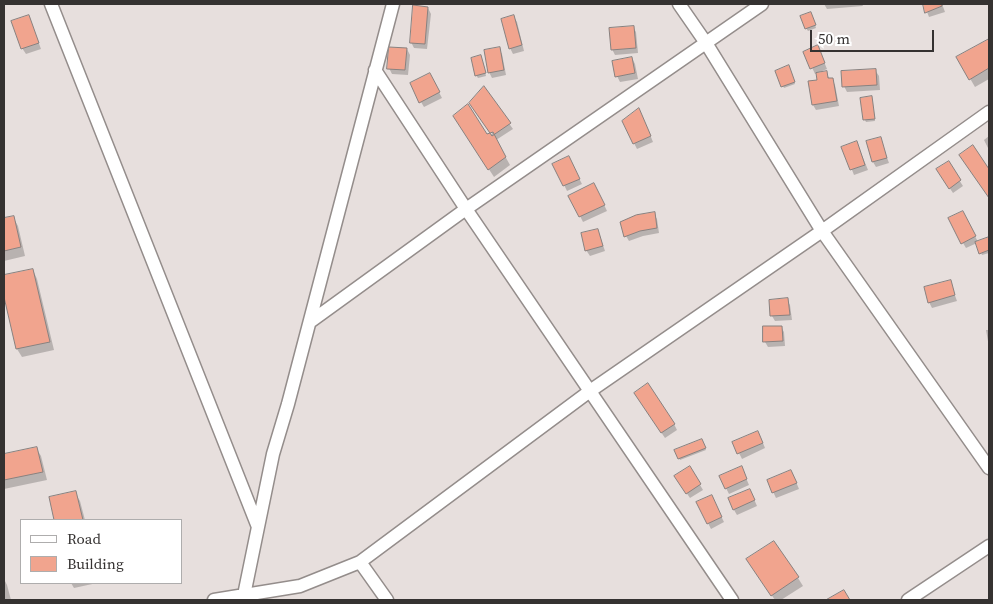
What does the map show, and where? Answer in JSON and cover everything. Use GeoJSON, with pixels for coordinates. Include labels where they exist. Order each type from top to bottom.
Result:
{"type":"FeatureCollection","features":[{"type":"Feature","properties":{"kind":"street"},"geometry":{"type":"LineString","coordinates":[[51,4],[258,527]]}},
{"type":"Feature","properties":{"kind":"street"},"geometry":{"type":"LineString","coordinates":[[244,598],[273,454],[310,322],[393,4]]}},
{"type":"Feature","properties":{"kind":"street"},"geometry":{"type":"LineString","coordinates":[[680,4],[822,231],[989,468]]}},
{"type":"Feature","properties":{"kind":"street"},"geometry":{"type":"LineString","coordinates":[[310,322],[466,209],[762,4]]}},
{"type":"Feature","properties":{"kind":"street"},"geometry":{"type":"LineString","coordinates":[[375,70],[466,209],[732,600]]}},
{"type":"Feature","properties":{"kind":"street"},"geometry":{"type":"LineString","coordinates":[[214,600],[244,598],[300,586],[360,562],[590,391],[822,231],[989,112]]}},
{"type":"Feature","properties":{"kind":"street"},"geometry":{"type":"LineString","coordinates":[[908,600],[989,546]]}},
{"type":"Feature","properties":{"kind":"street"},"geometry":{"type":"LineString","coordinates":[[360,562],[387,600]]}},
{"type":"Feature","properties":{"kind":"building"},"geometry":{"type":"Polygon","coordinates":[[[923,4],[942,4],[942,6],[925,13],[923,4]]]}},
{"type":"Feature","properties":{"kind":"building"},"geometry":{"type":"Polygon","coordinates":[[[413,5],[428,7],[425,44],[410,43],[413,5]]]}},
{"type":"Feature","properties":{"kind":"building"},"geometry":{"type":"Polygon","coordinates":[[[811,12],[816,25],[805,29],[800,16],[811,12]]]}},
{"type":"Feature","properties":{"kind":"building"},"geometry":{"type":"Polygon","coordinates":[[[29,15],[39,43],[21,49],[11,21],[29,15]]]}},
{"type":"Feature","properties":{"kind":"building"},"geometry":{"type":"Polygon","coordinates":[[[514,15],[522,45],[509,49],[501,19],[514,15]]]}},
{"type":"Feature","properties":{"kind":"building"},"geometry":{"type":"Polygon","coordinates":[[[634,26],[636,48],[611,50],[609,28],[634,26]]]}},
{"type":"Feature","properties":{"kind":"building"},"geometry":{"type":"Polygon","coordinates":[[[989,39],[989,68],[969,80],[956,57],[989,39]]]}},
{"type":"Feature","properties":{"kind":"building"},"geometry":{"type":"Polygon","coordinates":[[[818,45],[825,63],[810,69],[803,52],[818,45]]]}},
{"type":"Feature","properties":{"kind":"building"},"geometry":{"type":"Polygon","coordinates":[[[389,47],[407,48],[405,70],[387,69],[389,47]]]}},
{"type":"Feature","properties":{"kind":"building"},"geometry":{"type":"Polygon","coordinates":[[[500,47],[504,70],[488,73],[484,50],[500,47]]]}},
{"type":"Feature","properties":{"kind":"building"},"geometry":{"type":"Polygon","coordinates":[[[481,55],[486,73],[475,76],[471,58],[481,55]]]}},
{"type":"Feature","properties":{"kind":"building"},"geometry":{"type":"Polygon","coordinates":[[[632,57],[635,73],[615,77],[612,61],[632,57]]]}},
{"type":"Feature","properties":{"kind":"building"},"geometry":{"type":"Polygon","coordinates":[[[789,65],[795,82],[781,87],[775,71],[789,65]]]}},
{"type":"Feature","properties":{"kind":"building"},"geometry":{"type":"Polygon","coordinates":[[[876,69],[877,85],[842,87],[841,71],[876,69]]]}},
{"type":"Feature","properties":{"kind":"building"},"geometry":{"type":"Polygon","coordinates":[[[827,71],[828,78],[833,78],[837,101],[812,105],[808,81],[817,80],[816,73],[827,71]]]}},
{"type":"Feature","properties":{"kind":"building"},"geometry":{"type":"Polygon","coordinates":[[[430,73],[440,92],[419,103],[410,83],[430,73]]]}},
{"type":"Feature","properties":{"kind":"building"},"geometry":{"type":"Polygon","coordinates":[[[484,86],[511,123],[492,136],[469,103],[484,86]]]}},
{"type":"Feature","properties":{"kind":"building"},"geometry":{"type":"Polygon","coordinates":[[[872,96],[875,119],[863,120],[860,98],[872,96]]]}},
{"type":"Feature","properties":{"kind":"building"},"geometry":{"type":"Polygon","coordinates":[[[468,104],[487,134],[493,132],[506,157],[488,170],[453,116],[468,104]]]}},
{"type":"Feature","properties":{"kind":"building"},"geometry":{"type":"Polygon","coordinates":[[[639,108],[651,136],[633,144],[622,121],[639,108]]]}},
{"type":"Feature","properties":{"kind":"building"},"geometry":{"type":"Polygon","coordinates":[[[881,137],[887,158],[872,162],[866,141],[881,137]]]}},
{"type":"Feature","properties":{"kind":"building"},"geometry":{"type":"Polygon","coordinates":[[[857,141],[865,165],[850,170],[841,147],[857,141]]]}},
{"type":"Feature","properties":{"kind":"building"},"geometry":{"type":"Polygon","coordinates":[[[973,145],[989,169],[989,198],[959,155],[973,145]]]}},
{"type":"Feature","properties":{"kind":"building"},"geometry":{"type":"Polygon","coordinates":[[[569,156],[580,179],[563,186],[552,164],[569,156]]]}},
{"type":"Feature","properties":{"kind":"building"},"geometry":{"type":"Polygon","coordinates":[[[949,161],[961,180],[949,189],[936,169],[949,161]]]}},
{"type":"Feature","properties":{"kind":"building"},"geometry":{"type":"Polygon","coordinates":[[[594,183],[605,205],[579,217],[568,196],[594,183]]]}},
{"type":"Feature","properties":{"kind":"building"},"geometry":{"type":"Polygon","coordinates":[[[963,211],[976,236],[961,244],[948,218],[963,211]]]}},
{"type":"Feature","properties":{"kind":"building"},"geometry":{"type":"Polygon","coordinates":[[[655,212],[657,228],[640,231],[624,237],[620,222],[636,215],[655,212]]]}},
{"type":"Feature","properties":{"kind":"building"},"geometry":{"type":"Polygon","coordinates":[[[14,216],[21,247],[4,251],[4,218],[14,216]]]}},
{"type":"Feature","properties":{"kind":"building"},"geometry":{"type":"Polygon","coordinates":[[[598,229],[603,246],[585,251],[581,233],[598,229]]]}},
{"type":"Feature","properties":{"kind":"building"},"geometry":{"type":"Polygon","coordinates":[[[989,237],[989,250],[979,254],[975,242],[989,237]]]}},
{"type":"Feature","properties":{"kind":"building"},"geometry":{"type":"Polygon","coordinates":[[[33,269],[50,342],[16,349],[4,297],[4,275],[33,269]]]}},
{"type":"Feature","properties":{"kind":"building"},"geometry":{"type":"Polygon","coordinates":[[[951,280],[955,295],[928,303],[924,287],[951,280]]]}},
{"type":"Feature","properties":{"kind":"building"},"geometry":{"type":"Polygon","coordinates":[[[788,298],[790,315],[770,316],[769,300],[788,298]]]}},
{"type":"Feature","properties":{"kind":"building"},"geometry":{"type":"Polygon","coordinates":[[[763,326],[782,326],[783,341],[763,342],[763,326]]]}},
{"type":"Feature","properties":{"kind":"building"},"geometry":{"type":"Polygon","coordinates":[[[648,383],[675,424],[661,433],[634,393],[648,383]]]}},
{"type":"Feature","properties":{"kind":"building"},"geometry":{"type":"Polygon","coordinates":[[[758,431],[763,443],[737,454],[732,442],[758,431]]]}},
{"type":"Feature","properties":{"kind":"building"},"geometry":{"type":"Polygon","coordinates":[[[702,439],[706,448],[678,459],[674,450],[702,439]]]}},
{"type":"Feature","properties":{"kind":"building"},"geometry":{"type":"Polygon","coordinates":[[[37,447],[43,472],[4,480],[4,454],[37,447]]]}},
{"type":"Feature","properties":{"kind":"building"},"geometry":{"type":"Polygon","coordinates":[[[690,466],[701,484],[686,494],[674,476],[690,466]]]}},
{"type":"Feature","properties":{"kind":"building"},"geometry":{"type":"Polygon","coordinates":[[[742,466],[747,479],[725,489],[719,476],[742,466]]]}},
{"type":"Feature","properties":{"kind":"building"},"geometry":{"type":"Polygon","coordinates":[[[791,470],[797,483],[772,493],[767,480],[791,470]]]}},
{"type":"Feature","properties":{"kind":"building"},"geometry":{"type":"Polygon","coordinates":[[[750,489],[755,500],[733,510],[728,498],[750,489]]]}},
{"type":"Feature","properties":{"kind":"building"},"geometry":{"type":"Polygon","coordinates":[[[76,491],[83,519],[54,519],[49,497],[76,491]]]}},
{"type":"Feature","properties":{"kind":"building"},"geometry":{"type":"Polygon","coordinates":[[[712,495],[722,517],[707,524],[696,502],[712,495]]]}},
{"type":"Feature","properties":{"kind":"building"},"geometry":{"type":"Polygon","coordinates":[[[774,541],[799,577],[771,596],[746,559],[774,541]]]}},
{"type":"Feature","properties":{"kind":"building"},"geometry":{"type":"Polygon","coordinates":[[[844,590],[850,600],[826,600],[844,590]]]}}]}
